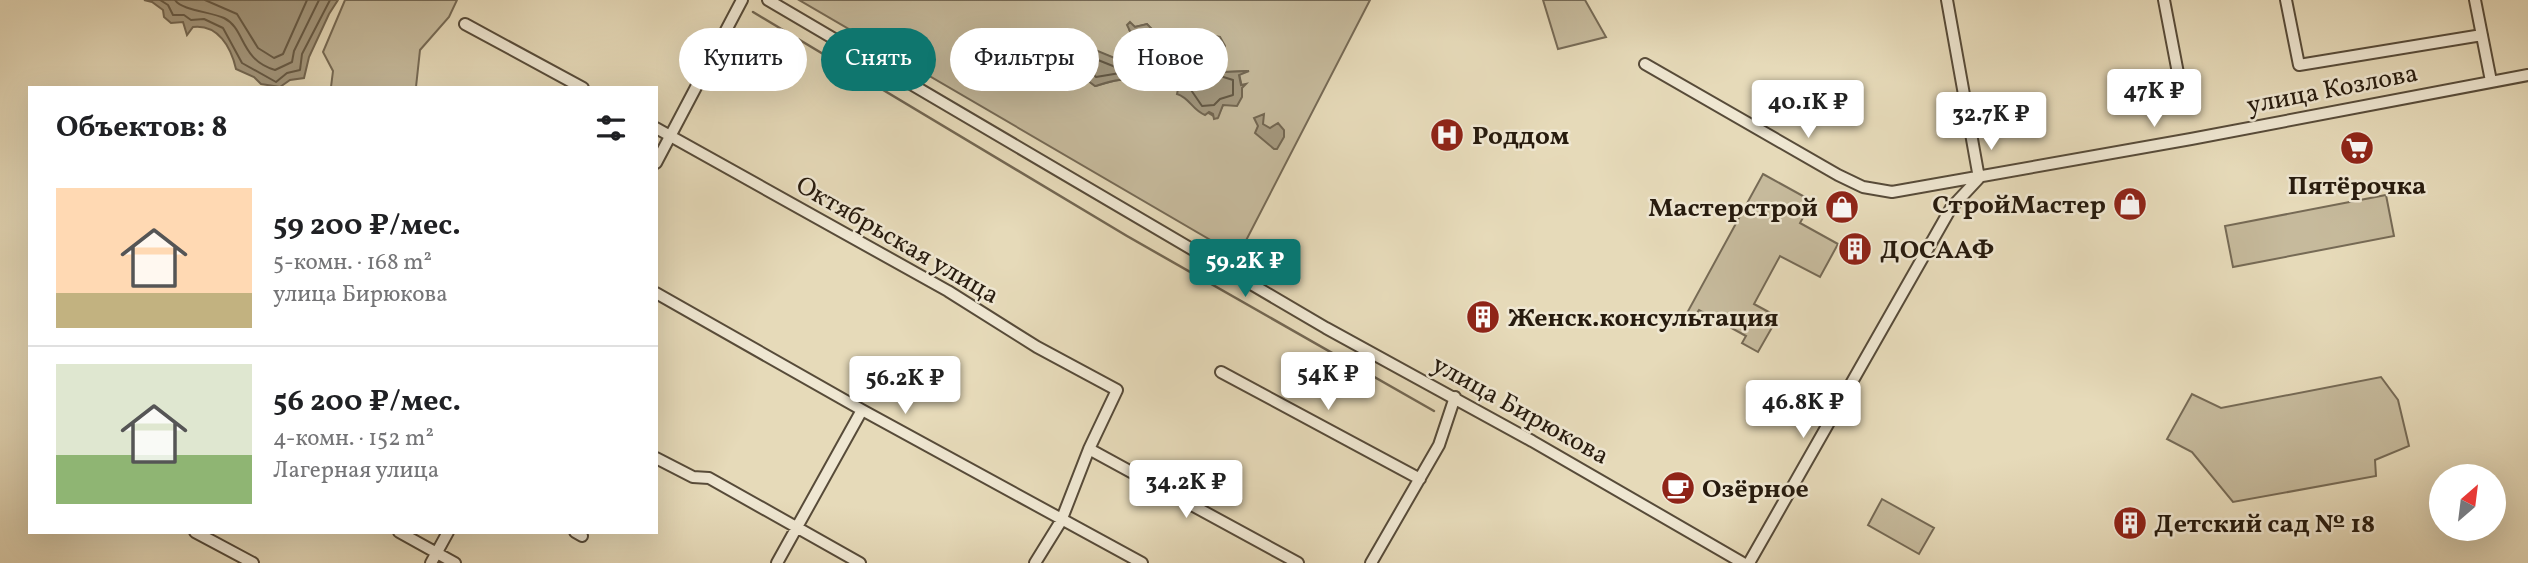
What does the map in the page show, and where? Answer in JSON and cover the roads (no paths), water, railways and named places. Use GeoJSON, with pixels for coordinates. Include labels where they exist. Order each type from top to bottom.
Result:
{"type":"FeatureCollection","features":[{"type":"Feature","properties":{"kind":"street"},"geometry":{"type":"LineString","coordinates":[[658,159],[743,0]]}},
{"type":"Feature","properties":{"kind":"street","name":"улица Бирюкова"},"geometry":{"type":"LineString","coordinates":[[768,0],[1326,328],[1455,397],[1746,563]]}},
{"type":"Feature","properties":{"kind":"street"},"geometry":{"type":"LineString","coordinates":[[1746,563],[1951,208],[1979,178],[1947,0]]}},
{"type":"Feature","properties":{"kind":"street"},"geometry":{"type":"LineString","coordinates":[[2164,0],[2182,94]]}},
{"type":"Feature","properties":{"kind":"street"},"geometry":{"type":"LineString","coordinates":[[2286,0],[2299,65],[2482,35]]}},
{"type":"Feature","properties":{"kind":"street"},"geometry":{"type":"LineString","coordinates":[[2475,0],[2491,81]]}},
{"type":"Feature","properties":{"kind":"street"},"geometry":{"type":"LineString","coordinates":[[465,24],[579,86]]}},
{"type":"Feature","properties":{"kind":"street","name":"улица Козлова"},"geometry":{"type":"LineString","coordinates":[[1645,64],[1838,175],[1863,187],[1892,192],[2528,75]]}},
{"type":"Feature","properties":{"kind":"street","name":"Октябрьская улица"},"geometry":{"type":"LineString","coordinates":[[658,129],[948,291],[1037,347],[1117,390],[1089,449]]}},
{"type":"Feature","properties":{"kind":"street"},"geometry":{"type":"LineString","coordinates":[[658,294],[1061,521],[1142,563]]}},
{"type":"Feature","properties":{"kind":"street"},"geometry":{"type":"LineString","coordinates":[[1222,372],[1420,479]]}},
{"type":"Feature","properties":{"kind":"street"},"geometry":{"type":"LineString","coordinates":[[1371,563],[1439,445],[1455,397]]}},
{"type":"Feature","properties":{"kind":"street"},"geometry":{"type":"LineString","coordinates":[[777,563],[862,410]]}},
{"type":"Feature","properties":{"kind":"street"},"geometry":{"type":"LineString","coordinates":[[1035,563],[1061,521],[1089,449],[1298,563]]}},
{"type":"Feature","properties":{"kind":"street"},"geometry":{"type":"LineString","coordinates":[[658,459],[693,477],[709,478],[860,563]]}},
{"type":"Feature","properties":{"kind":"street"},"geometry":{"type":"LineString","coordinates":[[199,534],[253,563]]}},
{"type":"Feature","properties":{"kind":"street"},"geometry":{"type":"LineString","coordinates":[[402,534],[434,558],[455,563]]}},
{"type":"Feature","properties":{"kind":"street"},"geometry":{"type":"LineString","coordinates":[[434,558],[447,534]]}},
{"type":"Feature","properties":{"kind":"water"},"geometry":{"type":"Polygon","coordinates":[[[144,0],[338,0],[309,57],[304,78],[290,80],[281,86],[261,84],[254,77],[236,69],[227,45],[216,33],[210,29],[193,27],[187,35],[183,22],[171,23],[164,17],[163,10],[144,0]]]}},
{"type":"Feature","properties":{"kind":"water"},"geometry":{"type":"Polygon","coordinates":[[[1130,22],[1135,27],[1147,24],[1151,28],[1128,28],[1127,25],[1130,22]]]}},
{"type":"Feature","properties":{"kind":"water"},"geometry":{"type":"Polygon","coordinates":[[[1099,52],[1113,57],[1113,81],[1099,85],[1099,52]]]}},
{"type":"Feature","properties":{"kind":"water"},"geometry":{"type":"Polygon","coordinates":[[[1249,71],[1239,75],[1241,85],[1246,84],[1242,88],[1242,97],[1237,106],[1223,105],[1218,118],[1214,119],[1209,112],[1205,115],[1201,113],[1177,94],[1178,91],[1228,91],[1228,72],[1249,71]]]}},
{"type":"Feature","properties":{"kind":"water"},"geometry":{"type":"Polygon","coordinates":[[[1264,114],[1263,124],[1270,128],[1278,123],[1284,130],[1284,137],[1277,149],[1255,133],[1258,126],[1254,118],[1264,114]]]}},
{"type":"Feature","properties":{"kind":"waterway"},"geometry":{"type":"LineString","coordinates":[[753,12],[1127,236],[1434,411]]}},
{"type":"Feature","properties":{"kind":"place","name":"Роддом"},"geometry":{"type":"Point","coordinates":[1447,135]}},
{"type":"Feature","properties":{"kind":"place","name":"Пятёрочка"},"geometry":{"type":"Point","coordinates":[2357,148]}},
{"type":"Feature","properties":{"kind":"place","name":"СтройМастер"},"geometry":{"type":"Point","coordinates":[2130,204]}},
{"type":"Feature","properties":{"kind":"place","name":"Мастерстрой"},"geometry":{"type":"Point","coordinates":[1842,207]}},
{"type":"Feature","properties":{"kind":"place","name":"ДОСААФ"},"geometry":{"type":"Point","coordinates":[1855,249]}},
{"type":"Feature","properties":{"kind":"place","name":"Женск.консультация"},"geometry":{"type":"Point","coordinates":[1483,317]}},
{"type":"Feature","properties":{"kind":"place","name":"Озёрное"},"geometry":{"type":"Point","coordinates":[1678,488]}},
{"type":"Feature","properties":{"kind":"place","name":"Детский сад № 18"},"geometry":{"type":"Point","coordinates":[2130,523]}}]}
